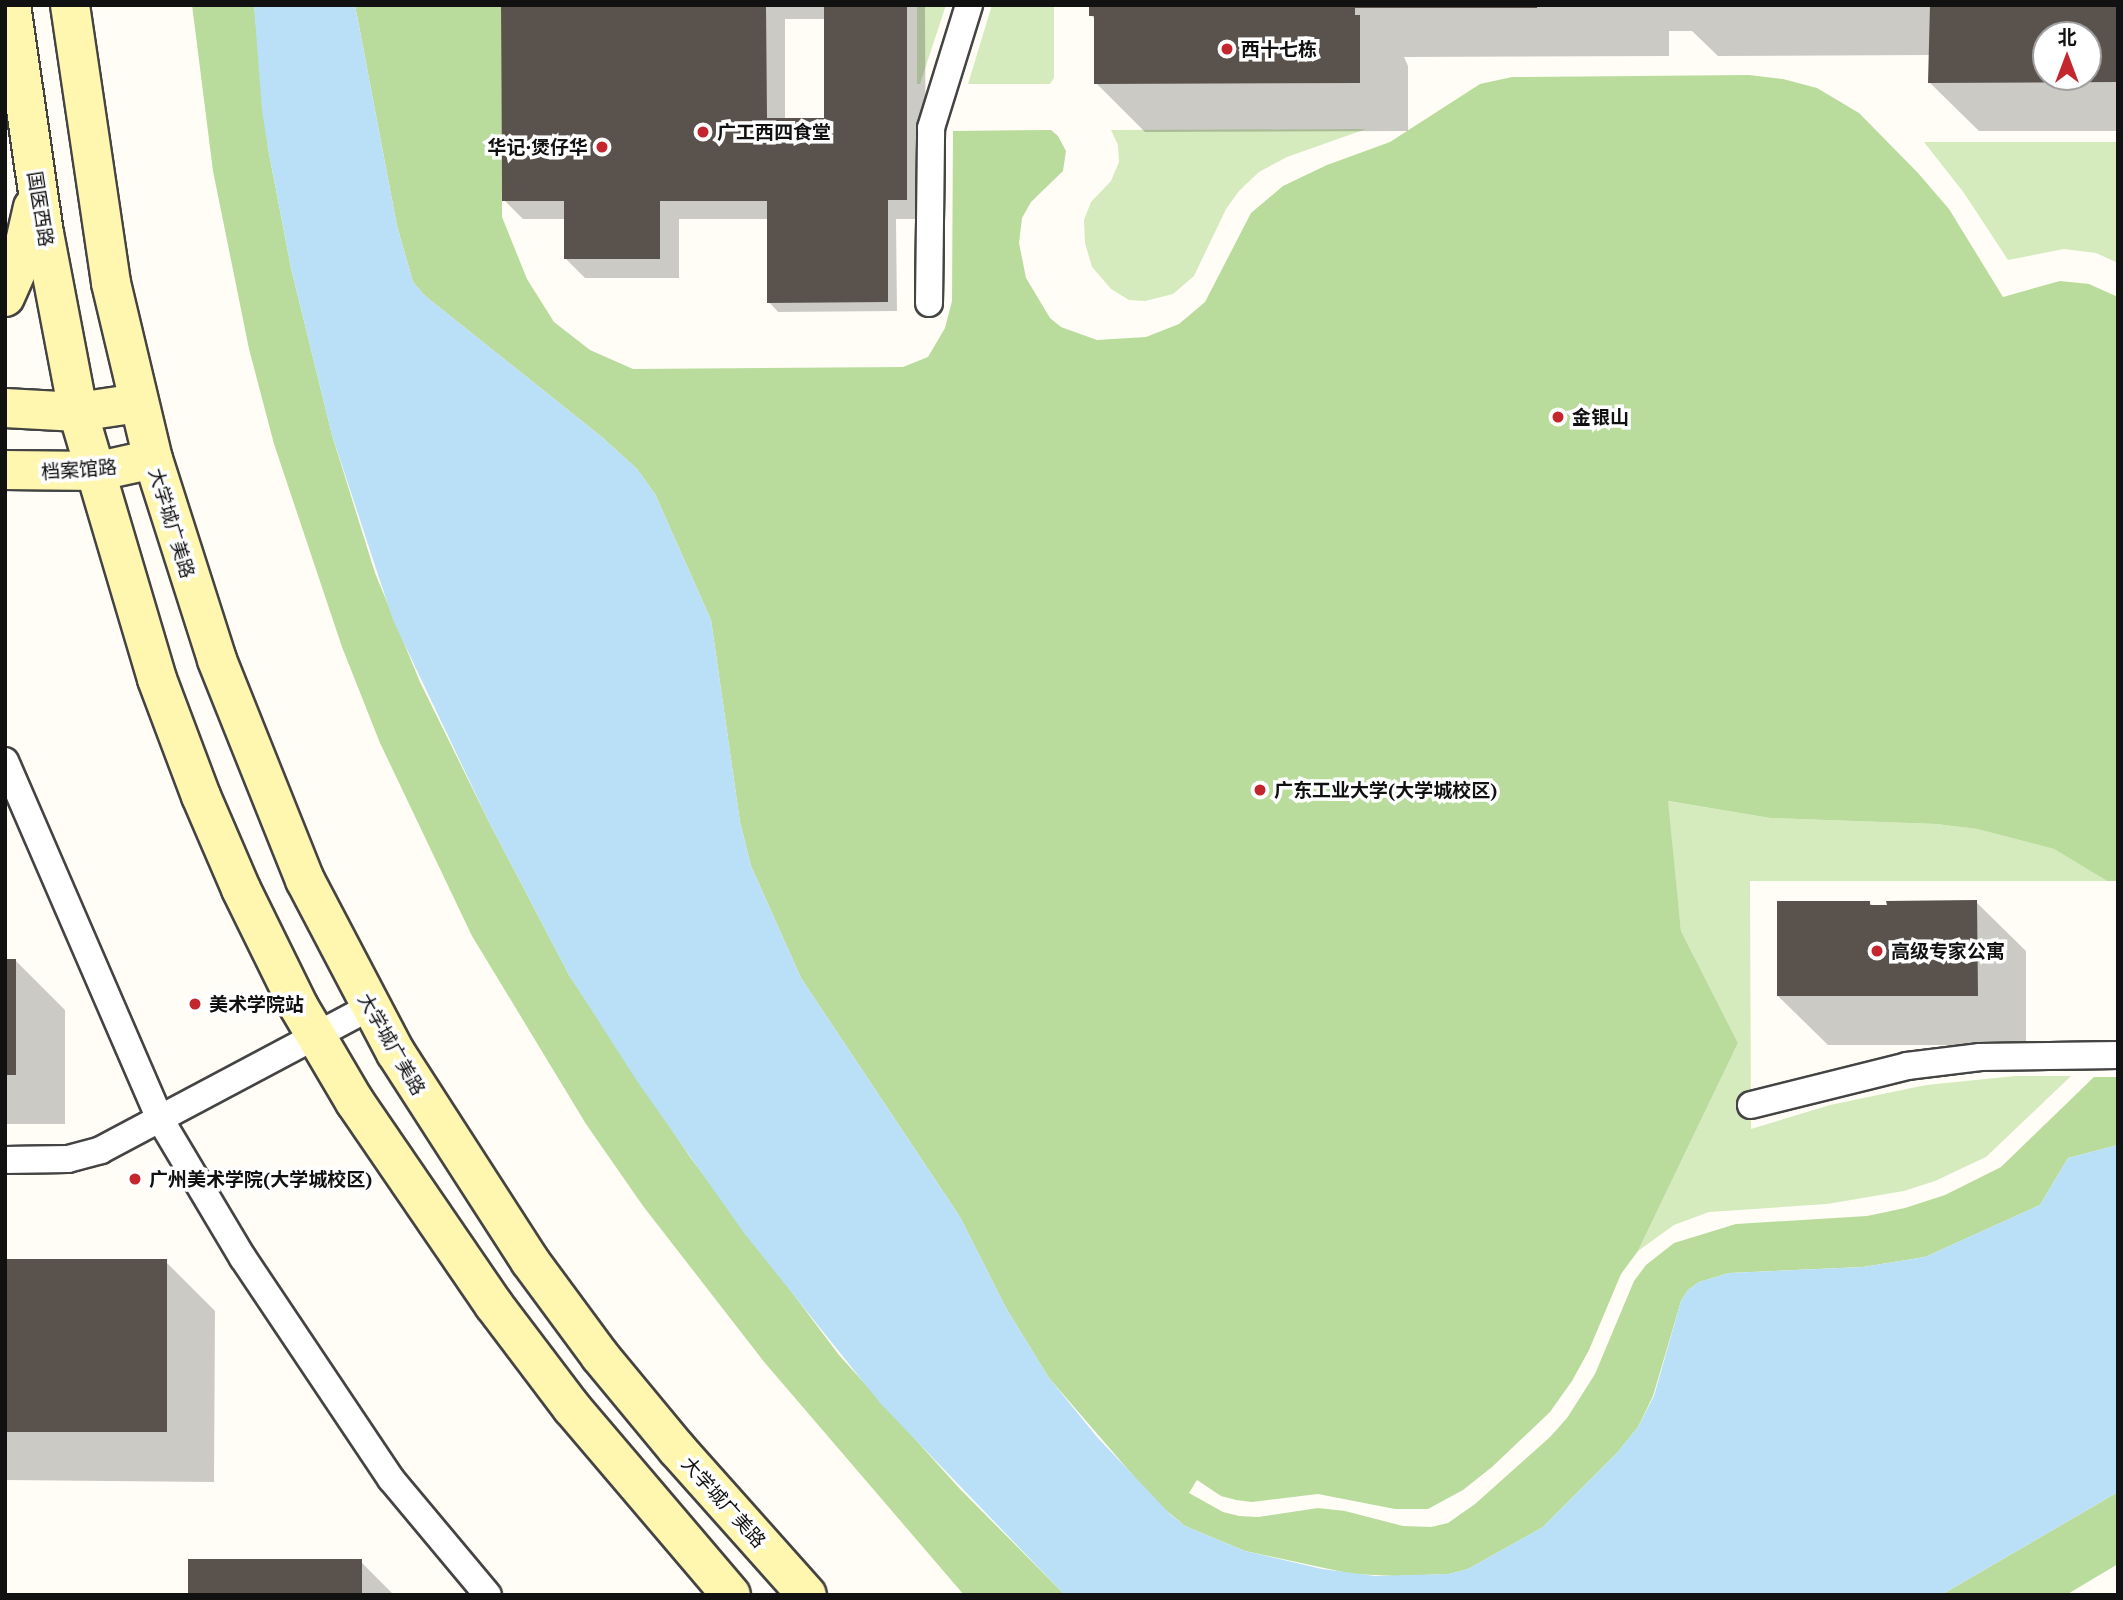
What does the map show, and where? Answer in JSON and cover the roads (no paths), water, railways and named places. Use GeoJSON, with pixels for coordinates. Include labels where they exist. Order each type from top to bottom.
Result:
{"type":"FeatureCollection","features":[{"type":"Feature","properties":{"kind":"main road","name":"国医西路"},"geometry":{"type":"LineString","coordinates":[[11,5],[35,174],[78,412]]}},
{"type":"Feature","properties":{"kind":"main road"},"geometry":{"type":"LineString","coordinates":[[5,408],[78,412],[138,403],[106,257],[70,5]]}},
{"type":"Feature","properties":{"kind":"main road"},"geometry":{"type":"LineString","coordinates":[[5,297],[20,264],[33,205],[35,174]]}},
{"type":"Feature","properties":{"kind":"main road","name":"大学城广美路"},"geometry":{"type":"LineString","coordinates":[[138,403],[208,635],[259,771],[305,880],[370,1007],[470,1171],[530,1261],[600,1356],[677,1449],[807,1595]]}},
{"type":"Feature","properties":{"kind":"main road"},"geometry":{"type":"LineString","coordinates":[[78,412],[93,471],[157,679],[201,796],[241,888],[316,1035],[355,1102],[494,1305],[572,1408],[731,1595]]}},
{"type":"Feature","properties":{"kind":"main road","name":"档案馆路"},"geometry":{"type":"LineString","coordinates":[[5,470],[93,471],[153,459]]}},
{"type":"Feature","properties":{"kind":"lane"},"geometry":{"type":"LineString","coordinates":[[929,303],[931,128],[970,5]]}},
{"type":"Feature","properties":{"kind":"lane"},"geometry":{"type":"LineString","coordinates":[[5,761],[160,1119],[243,1258],[384,1468],[488,1595]]}},
{"type":"Feature","properties":{"kind":"lane"},"geometry":{"type":"LineString","coordinates":[[5,1160],[81,1157],[160,1119],[370,1007]]}},
{"type":"Feature","properties":{"kind":"lane"},"geometry":{"type":"LineString","coordinates":[[1751,1105],[1907,1066],[1980,1057],[2118,1055]]}},
{"type":"Feature","properties":{"kind":"water"},"geometry":{"type":"Polygon","coordinates":[[[254,5],[355,5],[397,226],[413,282],[424,295],[603,438],[637,469],[655,494],[711,620],[740,822],[751,866],[801,978],[960,1217],[1006,1308],[1049,1378],[1097,1437],[1171,1515],[1185,1526],[1245,1551],[1322,1569],[1375,1576],[1449,1574],[1468,1569],[1543,1527],[1617,1453],[1638,1427],[1654,1396],[1681,1301],[1688,1290],[1699,1282],[1729,1273],[1863,1267],[1925,1257],[2040,1205],[2068,1158],[2118,1145],[2118,1492],[1941,1595],[1065,1595],[881,1404],[744,1233],[637,1081],[569,975],[489,822],[393,620],[332,435],[291,268],[268,148],[262,110],[254,5]]]}},
{"type":"Feature","properties":{"kind":"place","name":"西十七栋"},"geometry":{"type":"Point","coordinates":[1227,49]}},
{"type":"Feature","properties":{"kind":"place","name":"广工西四食堂"},"geometry":{"type":"Point","coordinates":[703,132]}},
{"type":"Feature","properties":{"kind":"place","name":"华记·煲仔华"},"geometry":{"type":"Point","coordinates":[602,147]}},
{"type":"Feature","properties":{"kind":"place","name":"金银山"},"geometry":{"type":"Point","coordinates":[1558,417]}},
{"type":"Feature","properties":{"kind":"place","name":"广东工业大学(大学城校区)"},"geometry":{"type":"Point","coordinates":[1260,790]}},
{"type":"Feature","properties":{"kind":"place","name":"高级专家公寓"},"geometry":{"type":"Point","coordinates":[1877,951]}},
{"type":"Feature","properties":{"kind":"place","name":"美术学院站"},"geometry":{"type":"Point","coordinates":[195,1004]}},
{"type":"Feature","properties":{"kind":"place","name":"广州美术学院(大学城校区)"},"geometry":{"type":"Point","coordinates":[135,1179]}}]}
